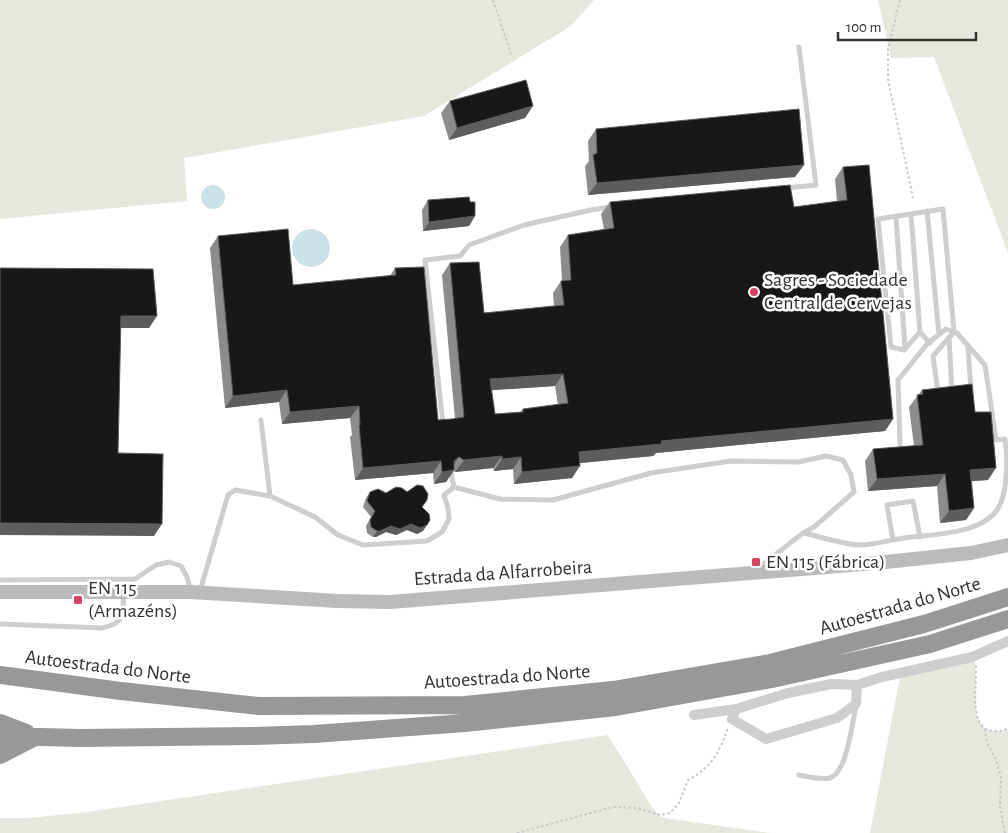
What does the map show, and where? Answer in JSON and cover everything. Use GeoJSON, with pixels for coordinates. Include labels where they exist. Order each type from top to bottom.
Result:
{"type":"FeatureCollection","features":[{"type":"Feature","properties":{"kind":"highway","name":"Autoestrada do Norte"},"geometry":{"type":"LineString","coordinates":[[0,674],[121,691],[258,706],[465,705],[613,690],[770,663],[924,624],[1008,597]]}},
{"type":"Feature","properties":{"kind":"highway","name":"Autoestrada do Norte"},"geometry":{"type":"LineString","coordinates":[[0,736],[80,738],[314,734],[465,723],[616,707],[772,679],[930,644],[1008,619]]}},
{"type":"Feature","properties":{"kind":"highway","name":"Autoestrada do Norte"},"geometry":{"type":"LineString","coordinates":[[0,722],[36,736]]}},
{"type":"Feature","properties":{"kind":"highway","name":"Autoestrada do Norte"},"geometry":{"type":"LineString","coordinates":[[0,747],[36,736]]}},
{"type":"Feature","properties":{"kind":"highway"},"geometry":{"type":"LineString","coordinates":[[0,755],[36,736]]}},
{"type":"Feature","properties":{"kind":"main road","name":"Estrada da Alfarrobeira"},"geometry":{"type":"LineString","coordinates":[[0,592],[195,592],[337,601],[390,602],[751,574],[951,555],[989,550],[1008,545]]}},
{"type":"Feature","properties":{"kind":"street"},"geometry":{"type":"LineString","coordinates":[[694,715],[734,714],[788,693],[831,684],[857,685],[882,677],[974,656],[1008,640]]}},
{"type":"Feature","properties":{"kind":"street"},"geometry":{"type":"LineString","coordinates":[[734,714],[766,739],[837,718],[856,704],[857,685]]}},
{"type":"Feature","properties":{"kind":"lane"},"geometry":{"type":"LineString","coordinates":[[777,189],[816,185],[799,47]]}},
{"type":"Feature","properties":{"kind":"lane"},"geometry":{"type":"LineString","coordinates":[[444,427],[425,260],[460,256],[469,245],[524,225],[591,210],[620,206]]}},
{"type":"Feature","properties":{"kind":"lane"},"geometry":{"type":"LineString","coordinates":[[920,332],[904,350],[891,348],[878,219],[943,209],[954,332],[933,356],[938,393],[952,392],[949,338]]}},
{"type":"Feature","properties":{"kind":"lane"},"geometry":{"type":"LineString","coordinates":[[928,212],[939,335]]}},
{"type":"Feature","properties":{"kind":"lane"},"geometry":{"type":"LineString","coordinates":[[911,214],[920,332],[930,343]]}},
{"type":"Feature","properties":{"kind":"lane"},"geometry":{"type":"LineString","coordinates":[[896,217],[906,348]]}},
{"type":"Feature","properties":{"kind":"lane"},"geometry":{"type":"LineString","coordinates":[[804,533],[859,545],[963,530],[982,523],[997,510],[1007,480],[1005,440],[996,440],[985,365],[954,332],[946,330],[939,335],[898,380],[900,444]]}},
{"type":"Feature","properties":{"kind":"lane"},"geometry":{"type":"LineString","coordinates":[[968,346],[972,396]]}},
{"type":"Feature","properties":{"kind":"lane"},"geometry":{"type":"LineString","coordinates":[[982,414],[991,413]]}},
{"type":"Feature","properties":{"kind":"lane"},"geometry":{"type":"LineString","coordinates":[[261,420],[270,496]]}},
{"type":"Feature","properties":{"kind":"lane"},"geometry":{"type":"LineString","coordinates":[[454,487],[500,499],[553,500],[651,473],[731,461],[798,462],[826,456],[843,460],[851,475],[854,492],[814,527],[751,574]]}},
{"type":"Feature","properties":{"kind":"lane"},"geometry":{"type":"LineString","coordinates":[[451,473],[454,487]]}},
{"type":"Feature","properties":{"kind":"lane"},"geometry":{"type":"LineString","coordinates":[[195,592],[228,495],[235,490],[270,496],[315,518],[338,535],[363,545],[427,541],[442,532],[449,519],[444,495],[454,487]]}},
{"type":"Feature","properties":{"kind":"lane"},"geometry":{"type":"LineString","coordinates":[[893,540],[887,505],[914,501],[920,537]]}},
{"type":"Feature","properties":{"kind":"lane"},"geometry":{"type":"LineString","coordinates":[[0,580],[135,579],[156,565],[169,562],[181,566],[195,592]]}},
{"type":"Feature","properties":{"kind":"lane"},"geometry":{"type":"LineString","coordinates":[[0,624],[102,628],[115,625],[122,616],[123,592]]}},
{"type":"Feature","properties":{"kind":"lane"},"geometry":{"type":"LineString","coordinates":[[799,776],[831,778],[837,773],[845,754],[856,704]]}},
{"type":"Feature","properties":{"kind":"path"},"geometry":{"type":"LineString","coordinates":[[493,0],[512,57]]}},
{"type":"Feature","properties":{"kind":"path"},"geometry":{"type":"LineString","coordinates":[[900,0],[888,49],[888,79],[912,198]]}},
{"type":"Feature","properties":{"kind":"path"},"geometry":{"type":"LineString","coordinates":[[974,656],[976,715],[985,729],[987,743],[996,760],[1001,777],[1000,808],[1005,833]]}},
{"type":"Feature","properties":{"kind":"path"},"geometry":{"type":"LineString","coordinates":[[516,833],[613,807],[637,808],[660,815],[670,813],[679,803],[688,780],[700,773],[719,753],[734,714]]}},
{"type":"Feature","properties":{"kind":"path"},"geometry":{"type":"LineString","coordinates":[[985,729],[991,732],[1008,728]]}},
{"type":"Feature","properties":{"kind":"shaded area"},"geometry":{"type":"Polygon","coordinates":[[[0,0],[594,0],[571,26],[424,116],[184,158],[187,201],[0,219],[0,0]]]}},
{"type":"Feature","properties":{"kind":"shaded area"},"geometry":{"type":"Polygon","coordinates":[[[878,0],[1008,0],[1008,253],[934,57],[891,58],[878,0]]]}},
{"type":"Feature","properties":{"kind":"shaded area"},"geometry":{"type":"Polygon","coordinates":[[[974,656],[978,719],[984,727],[993,731],[1008,729],[1008,833],[870,833],[901,672],[974,656]]]}},
{"type":"Feature","properties":{"kind":"shaded area"},"geometry":{"type":"Polygon","coordinates":[[[608,735],[652,807],[660,816],[770,833],[0,833],[0,818],[30,818],[87,812],[608,735]]]}},
{"type":"Feature","properties":{"kind":"water"},"geometry":{"type":"Polygon","coordinates":[[[213,185],[221,189],[225,197],[221,205],[213,209],[205,205],[201,197],[205,189],[213,185]]]}},
{"type":"Feature","properties":{"kind":"water"},"geometry":{"type":"Polygon","coordinates":[[[311,229],[324,235],[330,248],[324,261],[311,267],[298,261],[292,248],[298,235],[311,229]]]}},
{"type":"Feature","properties":{"kind":"building"},"geometry":{"type":"Polygon","coordinates":[[[526,80],[533,106],[457,128],[450,101],[526,80]]]}},
{"type":"Feature","properties":{"kind":"building"},"geometry":{"type":"Polygon","coordinates":[[[799,109],[804,165],[597,183],[593,155],[597,153],[596,129],[799,109]]]}},
{"type":"Feature","properties":{"kind":"building"},"geometry":{"type":"Polygon","coordinates":[[[869,165],[893,419],[661,441],[662,444],[579,452],[580,466],[522,472],[521,457],[502,459],[502,456],[464,460],[459,457],[454,461],[454,470],[442,472],[441,461],[363,468],[359,406],[290,412],[287,390],[233,396],[218,236],[288,229],[293,285],[396,275],[395,268],[424,267],[438,420],[452,419],[464,417],[450,263],[479,262],[484,313],[564,305],[561,281],[571,280],[568,235],[614,228],[610,202],[790,185],[794,207],[847,200],[843,167],[869,165]],[[563,374],[490,379],[495,414],[523,412],[523,409],[568,403],[563,374]]]}},
{"type":"Feature","properties":{"kind":"building"},"geometry":{"type":"Polygon","coordinates":[[[469,197],[470,202],[475,202],[475,216],[429,222],[428,200],[469,197]]]}},
{"type":"Feature","properties":{"kind":"building"},"geometry":{"type":"Polygon","coordinates":[[[0,268],[153,269],[157,316],[121,316],[118,453],[163,454],[162,524],[0,523],[0,268]]]}},
{"type":"Feature","properties":{"kind":"building"},"geometry":{"type":"Polygon","coordinates":[[[972,384],[975,412],[991,412],[996,468],[970,470],[974,508],[949,511],[945,474],[877,479],[873,449],[923,445],[917,395],[923,394],[922,390],[972,384]]]}},
{"type":"Feature","properties":{"kind":"building"},"geometry":{"type":"Polygon","coordinates":[[[417,485],[423,486],[428,494],[427,500],[422,507],[429,514],[430,520],[427,525],[421,528],[411,524],[400,529],[391,526],[380,531],[371,527],[370,520],[375,511],[367,501],[370,492],[378,489],[386,493],[396,487],[402,488],[407,492],[417,485]]]}},
{"type":"Feature","properties":{"kind":"place","name":"Sagres - Sociedade Central de Cervejas"},"geometry":{"type":"Point","coordinates":[754,292]}},
{"type":"Feature","properties":{"kind":"place","name":"EN 115 (Fábrica)"},"geometry":{"type":"Point","coordinates":[756,562]}},
{"type":"Feature","properties":{"kind":"place","name":"EN 115 (Armazéns)"},"geometry":{"type":"Point","coordinates":[78,600]}}]}
